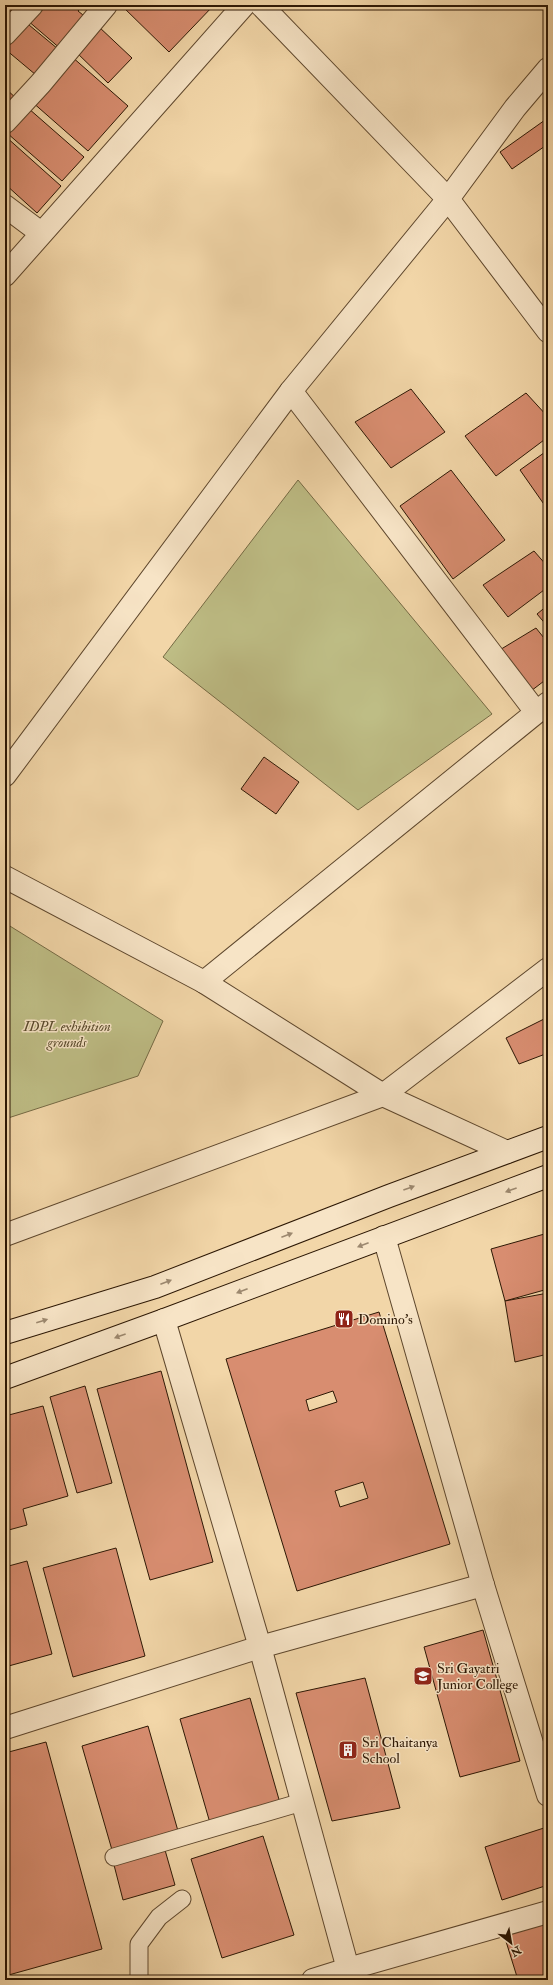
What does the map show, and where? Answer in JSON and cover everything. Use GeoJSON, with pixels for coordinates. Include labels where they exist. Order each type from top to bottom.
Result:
{"type":"FeatureCollection","features":[{"type":"Feature","properties":{"kind":"street"},"geometry":{"type":"LineString","coordinates":[[5,34],[32,5]]}},
{"type":"Feature","properties":{"kind":"street"},"geometry":{"type":"LineString","coordinates":[[5,122],[41,83],[106,5]]}},
{"type":"Feature","properties":{"kind":"street"},"geometry":{"type":"LineString","coordinates":[[5,275],[244,5]]}},
{"type":"Feature","properties":{"kind":"street"},"geometry":{"type":"LineString","coordinates":[[261,5],[448,199],[548,331]]}},
{"type":"Feature","properties":{"kind":"street"},"geometry":{"type":"LineString","coordinates":[[5,775],[292,391],[448,199],[515,108],[548,69]]}},
{"type":"Feature","properties":{"kind":"street"},"geometry":{"type":"LineString","coordinates":[[5,206],[42,233]]}},
{"type":"Feature","properties":{"kind":"street"},"geometry":{"type":"LineString","coordinates":[[204,982],[542,708],[292,391]]}},
{"type":"Feature","properties":{"kind":"street"},"geometry":{"type":"LineString","coordinates":[[5,877],[204,982],[383,1095],[507,1152]]}},
{"type":"Feature","properties":{"kind":"street"},"geometry":{"type":"LineString","coordinates":[[5,1235],[383,1095],[548,969]]}},
{"type":"Feature","properties":{"kind":"street"},"geometry":{"type":"LineString","coordinates":[[5,1332],[155,1287],[389,1196],[548,1137]]}},
{"type":"Feature","properties":{"kind":"street"},"geometry":{"type":"LineString","coordinates":[[5,1378],[548,1176]]}},
{"type":"Feature","properties":{"kind":"street"},"geometry":{"type":"LineString","coordinates":[[384,1237],[483,1585],[548,1795]]}},
{"type":"Feature","properties":{"kind":"street"},"geometry":{"type":"LineString","coordinates":[[164,1320],[260,1648],[350,1975]]}},
{"type":"Feature","properties":{"kind":"street"},"geometry":{"type":"LineString","coordinates":[[5,1728],[260,1648],[483,1585]]}},
{"type":"Feature","properties":{"kind":"street"},"geometry":{"type":"LineString","coordinates":[[313,1980],[350,1975],[548,1912]]}},
{"type":"Feature","properties":{"kind":"lane"},"geometry":{"type":"LineString","coordinates":[[114,1857],[302,1802]]}},
{"type":"Feature","properties":{"kind":"lane"},"geometry":{"type":"LineString","coordinates":[[139,1980],[139,1944],[159,1917],[182,1899]]}},
{"type":"Feature","properties":{"kind":"green space"},"geometry":{"type":"Polygon","coordinates":[[[298,480],[492,714],[358,810],[163,657],[298,480]]]}},
{"type":"Feature","properties":{"kind":"green space","name":"IDPL exhibition grounds"},"geometry":{"type":"Polygon","coordinates":[[[5,923],[163,1021],[138,1076],[5,1119],[5,923]]]}},
{"type":"Feature","properties":{"kind":"building"},"geometry":{"type":"Polygon","coordinates":[[[39,5],[83,5],[78,11],[88,19],[62,50],[27,20],[39,5]]]}},
{"type":"Feature","properties":{"kind":"building"},"geometry":{"type":"Polygon","coordinates":[[[121,5],[214,5],[169,52],[121,5]]]}},
{"type":"Feature","properties":{"kind":"building"},"geometry":{"type":"Polygon","coordinates":[[[23,20],[58,49],[36,75],[5,49],[5,42],[23,20]]]}},
{"type":"Feature","properties":{"kind":"building"},"geometry":{"type":"Polygon","coordinates":[[[98,26],[132,58],[108,83],[75,51],[98,26]]]}},
{"type":"Feature","properties":{"kind":"building"},"geometry":{"type":"Polygon","coordinates":[[[71,56],[128,106],[88,151],[31,101],[71,56]]]}},
{"type":"Feature","properties":{"kind":"building"},"geometry":{"type":"Polygon","coordinates":[[[5,88],[18,100],[5,113],[5,88]]]}},
{"type":"Feature","properties":{"kind":"building"},"geometry":{"type":"Polygon","coordinates":[[[28,108],[84,157],[62,181],[7,133],[28,108]]]}},
{"type":"Feature","properties":{"kind":"building"},"geometry":{"type":"Polygon","coordinates":[[[545,120],[548,123],[548,144],[512,169],[500,152],[545,120]]]}},
{"type":"Feature","properties":{"kind":"building"},"geometry":{"type":"Polygon","coordinates":[[[5,136],[61,186],[37,213],[5,184],[5,136]]]}},
{"type":"Feature","properties":{"kind":"building"},"geometry":{"type":"Polygon","coordinates":[[[411,389],[445,432],[391,468],[355,422],[411,389]]]}},
{"type":"Feature","properties":{"kind":"building"},"geometry":{"type":"Polygon","coordinates":[[[526,393],[548,417],[548,437],[496,476],[465,436],[526,393]]]}},
{"type":"Feature","properties":{"kind":"building"},"geometry":{"type":"Polygon","coordinates":[[[548,450],[548,510],[520,470],[548,450]]]}},
{"type":"Feature","properties":{"kind":"building"},"geometry":{"type":"Polygon","coordinates":[[[451,470],[505,540],[453,579],[400,506],[451,470]]]}},
{"type":"Feature","properties":{"kind":"building"},"geometry":{"type":"Polygon","coordinates":[[[534,551],[548,567],[548,587],[508,617],[483,585],[534,551]]]}},
{"type":"Feature","properties":{"kind":"building"},"geometry":{"type":"Polygon","coordinates":[[[548,605],[548,627],[537,614],[548,605]]]}},
{"type":"Feature","properties":{"kind":"building"},"geometry":{"type":"Polygon","coordinates":[[[536,628],[548,643],[548,678],[527,694],[498,651],[536,628]]]}},
{"type":"Feature","properties":{"kind":"building"},"geometry":{"type":"Polygon","coordinates":[[[264,757],[299,782],[276,814],[241,789],[264,757]]]}},
{"type":"Feature","properties":{"kind":"building"},"geometry":{"type":"Polygon","coordinates":[[[548,1017],[548,1053],[519,1064],[506,1038],[548,1017]]]}},
{"type":"Feature","properties":{"kind":"building"},"geometry":{"type":"Polygon","coordinates":[[[548,1233],[548,1289],[505,1301],[491,1249],[548,1233]]]}},
{"type":"Feature","properties":{"kind":"building"},"geometry":{"type":"Polygon","coordinates":[[[548,1293],[548,1354],[515,1362],[505,1301],[548,1293]]]}},
{"type":"Feature","properties":{"kind":"building"},"geometry":{"type":"Polygon","coordinates":[[[379,1312],[450,1544],[297,1591],[226,1359],[379,1312]],[[333,1391],[306,1400],[309,1411],[337,1402],[333,1391]],[[363,1482],[335,1491],[340,1507],[368,1498],[363,1482]]]}},
{"type":"Feature","properties":{"kind":"building"},"geometry":{"type":"Polygon","coordinates":[[[161,1371],[213,1562],[150,1580],[97,1389],[161,1371]]]}},
{"type":"Feature","properties":{"kind":"building"},"geometry":{"type":"Polygon","coordinates":[[[85,1386],[112,1483],[77,1493],[50,1397],[85,1386]]]}},
{"type":"Feature","properties":{"kind":"building"},"geometry":{"type":"Polygon","coordinates":[[[43,1406],[68,1496],[23,1509],[27,1525],[5,1531],[5,1416],[43,1406]]]}},
{"type":"Feature","properties":{"kind":"building"},"geometry":{"type":"Polygon","coordinates":[[[116,1548],[145,1656],[73,1677],[43,1568],[116,1548]]]}},
{"type":"Feature","properties":{"kind":"building"},"geometry":{"type":"Polygon","coordinates":[[[27,1561],[52,1654],[5,1667],[5,1567],[27,1561]]]}},
{"type":"Feature","properties":{"kind":"building"},"geometry":{"type":"Polygon","coordinates":[[[483,1630],[520,1761],[460,1777],[424,1647],[483,1630]]]}},
{"type":"Feature","properties":{"kind":"building","name":"Sri Chaitanya School"},"geometry":{"type":"Polygon","coordinates":[[[365,1678],[400,1808],[332,1821],[296,1693],[365,1678]]]}},
{"type":"Feature","properties":{"kind":"building"},"geometry":{"type":"Polygon","coordinates":[[[250,1698],[280,1803],[210,1823],[180,1719],[250,1698]]]}},
{"type":"Feature","properties":{"kind":"building"},"geometry":{"type":"Polygon","coordinates":[[[148,1726],[178,1831],[112,1850],[82,1746],[148,1726]]]}},
{"type":"Feature","properties":{"kind":"building"},"geometry":{"type":"Polygon","coordinates":[[[46,1742],[102,1949],[5,1976],[5,1753],[46,1742]]]}},
{"type":"Feature","properties":{"kind":"building"},"geometry":{"type":"Polygon","coordinates":[[[547,1827],[548,1885],[502,1900],[485,1847],[547,1827]]]}},
{"type":"Feature","properties":{"kind":"building"},"geometry":{"type":"Polygon","coordinates":[[[263,1836],[294,1935],[222,1958],[191,1859],[263,1836]]]}},
{"type":"Feature","properties":{"kind":"building"},"geometry":{"type":"Polygon","coordinates":[[[165,1850],[175,1885],[123,1900],[114,1865],[165,1850]]]}},
{"type":"Feature","properties":{"kind":"building"},"geometry":{"type":"Polygon","coordinates":[[[548,1922],[548,1980],[518,1980],[504,1935],[548,1922]]]}},
{"type":"Feature","properties":{"kind":"place","name":"Domino's"},"geometry":{"type":"Point","coordinates":[344,1319]}},
{"type":"Feature","properties":{"kind":"place","name":"Sri Gayatri Junior College"},"geometry":{"type":"Point","coordinates":[423,1676]}},
{"type":"Feature","properties":{"kind":"place","name":"Sri Chaitanya School"},"geometry":{"type":"Point","coordinates":[348,1750]}}]}
